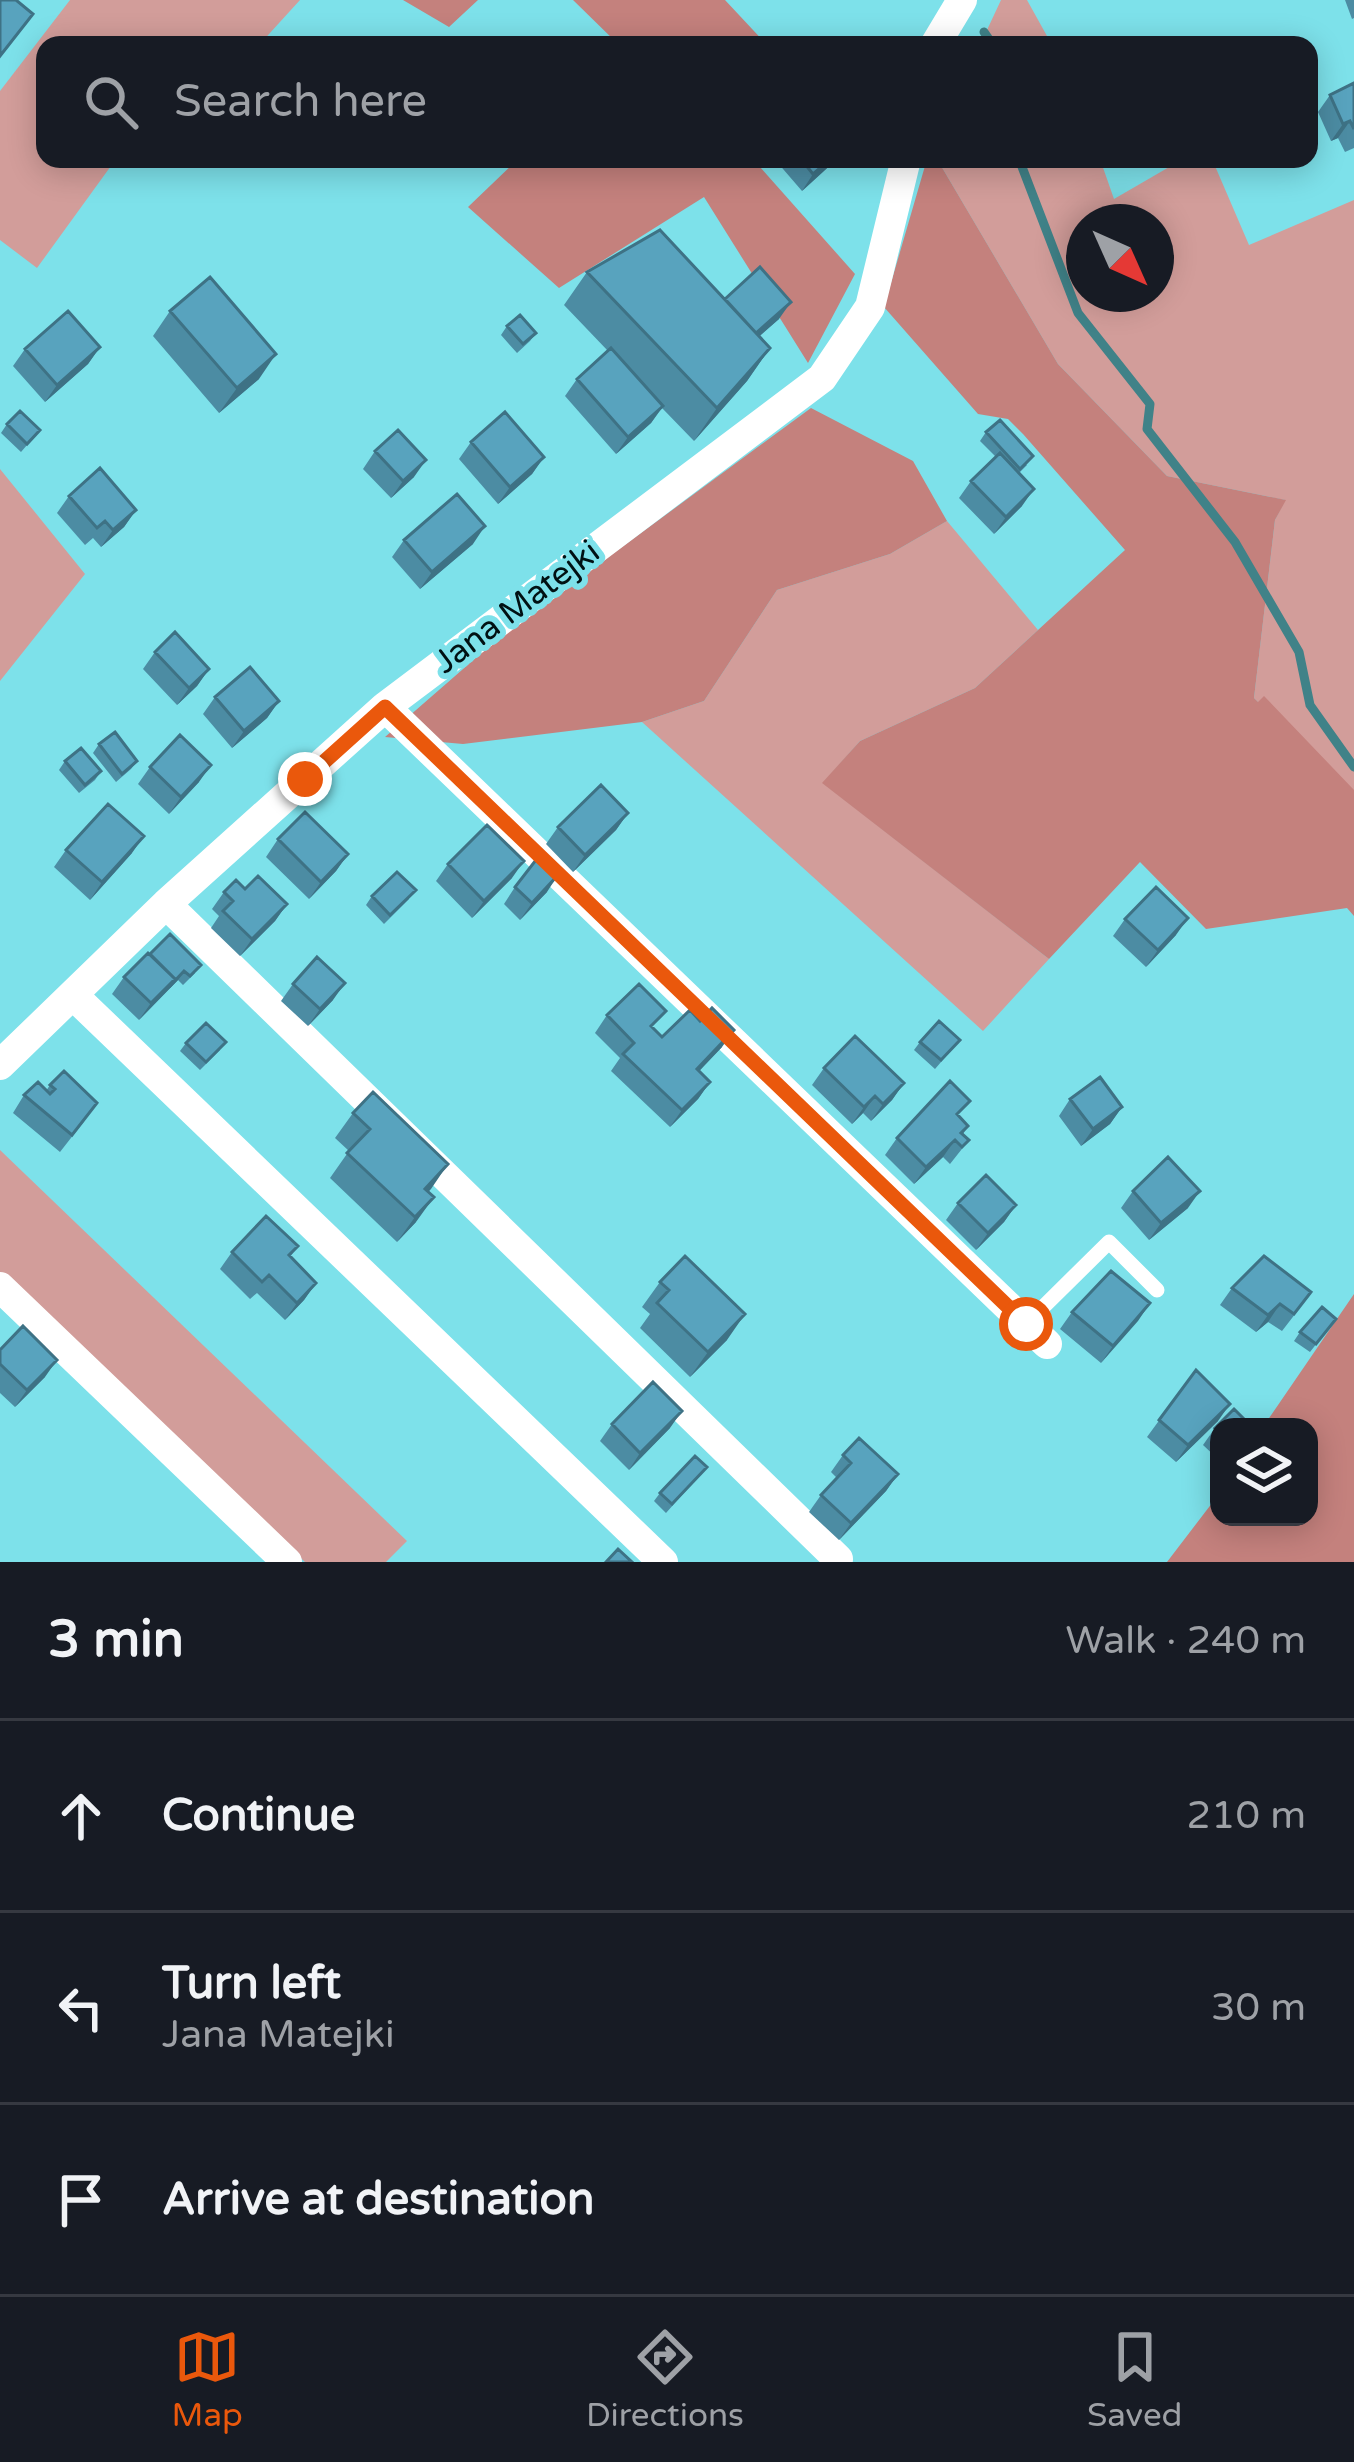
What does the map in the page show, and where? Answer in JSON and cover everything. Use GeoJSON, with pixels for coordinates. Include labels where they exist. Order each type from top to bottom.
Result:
{"type":"FeatureCollection","features":[{"type":"Feature","properties":{"kind":"street"},"geometry":{"type":"LineString","coordinates":[[940,36],[962,0]]}},
{"type":"Feature","properties":{"kind":"street","name":"Jana Matejki"},"geometry":{"type":"LineString","coordinates":[[0,1065],[166,904],[385,707],[822,378],[870,308],[904,168]]}},
{"type":"Feature","properties":{"kind":"street"},"geometry":{"type":"LineString","coordinates":[[385,707],[1036,1334]]}},
{"type":"Feature","properties":{"kind":"street"},"geometry":{"type":"LineString","coordinates":[[166,904],[838,1559]]}},
{"type":"Feature","properties":{"kind":"street"},"geometry":{"type":"LineString","coordinates":[[74,996],[663,1562]]}},
{"type":"Feature","properties":{"kind":"street"},"geometry":{"type":"LineString","coordinates":[[0,1287],[287,1562]]}},
{"type":"Feature","properties":{"kind":"lane"},"geometry":{"type":"LineString","coordinates":[[1036,1334],[1109,1242],[1157,1290]]}},
{"type":"Feature","properties":{"kind":"shaded area"},"geometry":{"type":"Polygon","coordinates":[[[70,0],[300,0],[267,36],[42,36],[70,0]]]}},
{"type":"Feature","properties":{"kind":"shaded area"},"geometry":{"type":"Polygon","coordinates":[[[403,0],[478,0],[449,27],[403,0]]]}},
{"type":"Feature","properties":{"kind":"shaded area"},"geometry":{"type":"Polygon","coordinates":[[[573,0],[725,0],[759,36],[610,36],[573,0]]]}},
{"type":"Feature","properties":{"kind":"shaded area"},"geometry":{"type":"Polygon","coordinates":[[[1001,0],[1027,0],[1047,36],[984,36],[1001,0]]]}},
{"type":"Feature","properties":{"kind":"shaded area"},"geometry":{"type":"Polygon","coordinates":[[[36,44],[36,168],[109,168],[37,268],[0,240],[0,91],[36,44]]]}},
{"type":"Feature","properties":{"kind":"shaded area"},"geometry":{"type":"Polygon","coordinates":[[[509,168],[761,168],[855,274],[808,363],[704,197],[559,288],[468,207],[509,168]]]}},
{"type":"Feature","properties":{"kind":"shaded area"},"geometry":{"type":"Polygon","coordinates":[[[924,168],[942,168],[1058,364],[1167,476],[1286,500],[1275,520],[1254,698],[1258,702],[1264,696],[1354,790],[1354,916],[1347,908],[1206,929],[1140,862],[1049,959],[822,783],[860,741],[975,688],[1125,550],[1023,434],[1008,419],[978,414],[884,307],[924,168]]]}},
{"type":"Feature","properties":{"kind":"shaded area"},"geometry":{"type":"Polygon","coordinates":[[[942,168],[1103,168],[1114,199],[1167,168],[1216,168],[1249,245],[1354,200],[1354,803],[1254,698],[1275,520],[1285,500],[1167,476],[1058,364],[942,168]]]}},
{"type":"Feature","properties":{"kind":"shaded area"},"geometry":{"type":"Polygon","coordinates":[[[811,408],[913,461],[947,521],[890,554],[777,590],[704,701],[642,722],[463,744],[385,737],[501,636],[811,408]]]}},
{"type":"Feature","properties":{"kind":"shaded area"},"geometry":{"type":"Polygon","coordinates":[[[0,469],[85,574],[0,681],[0,469]]]}},
{"type":"Feature","properties":{"kind":"shaded area"},"geometry":{"type":"Polygon","coordinates":[[[947,521],[1038,630],[975,688],[860,741],[823,783],[1049,959],[983,1031],[642,722],[704,701],[777,590],[890,554],[947,521]]]}},
{"type":"Feature","properties":{"kind":"shaded area"},"geometry":{"type":"Polygon","coordinates":[[[0,1150],[407,1541],[386,1562],[305,1562],[0,1278],[0,1150]]]}},
{"type":"Feature","properties":{"kind":"shaded area"},"geometry":{"type":"Polygon","coordinates":[[[1354,1294],[1354,1562],[1167,1562],[1210,1506],[1210,1526],[1318,1526],[1318,1418],[1269,1418],[1354,1294]]]}},
{"type":"Feature","properties":{"kind":"building"},"geometry":{"type":"Polygon","coordinates":[[[0,0],[16,0],[33,14],[0,56],[0,0]]]}},
{"type":"Feature","properties":{"kind":"building"},"geometry":{"type":"Polygon","coordinates":[[[1354,83],[1354,129],[1350,121],[1343,124],[1330,95],[1354,83]]]}},
{"type":"Feature","properties":{"kind":"building"},"geometry":{"type":"Polygon","coordinates":[[[660,230],[770,348],[717,408],[587,272],[660,230]]]}},
{"type":"Feature","properties":{"kind":"building"},"geometry":{"type":"Polygon","coordinates":[[[760,267],[791,302],[756,333],[725,299],[760,267]]]}},
{"type":"Feature","properties":{"kind":"building"},"geometry":{"type":"Polygon","coordinates":[[[210,277],[276,354],[237,388],[170,311],[210,277]]]}},
{"type":"Feature","properties":{"kind":"building"},"geometry":{"type":"Polygon","coordinates":[[[68,311],[100,347],[57,385],[25,349],[68,311]]]}},
{"type":"Feature","properties":{"kind":"building"},"geometry":{"type":"Polygon","coordinates":[[[520,315],[536,333],[523,344],[507,326],[520,315]]]}},
{"type":"Feature","properties":{"kind":"building"},"geometry":{"type":"Polygon","coordinates":[[[611,348],[663,406],[628,437],[577,379],[611,348]]]}},
{"type":"Feature","properties":{"kind":"building"},"geometry":{"type":"Polygon","coordinates":[[[20,411],[40,430],[27,444],[7,424],[20,411]]]}},
{"type":"Feature","properties":{"kind":"building"},"geometry":{"type":"Polygon","coordinates":[[[505,412],[544,457],[510,487],[471,442],[505,412]]]}},
{"type":"Feature","properties":{"kind":"building"},"geometry":{"type":"Polygon","coordinates":[[[1000,420],[1033,456],[1020,469],[986,432],[1000,420]]]}},
{"type":"Feature","properties":{"kind":"building"},"geometry":{"type":"Polygon","coordinates":[[[398,430],[426,460],[403,481],[375,451],[398,430]]]}},
{"type":"Feature","properties":{"kind":"building"},"geometry":{"type":"Polygon","coordinates":[[[1000,453],[1034,489],[1006,517],[971,481],[1000,453]]]}},
{"type":"Feature","properties":{"kind":"building"},"geometry":{"type":"Polygon","coordinates":[[[100,468],[136,510],[113,530],[105,521],[97,528],[69,496],[100,468]]]}},
{"type":"Feature","properties":{"kind":"building"},"geometry":{"type":"Polygon","coordinates":[[[457,494],[485,526],[432,572],[404,540],[457,494]]]}},
{"type":"Feature","properties":{"kind":"building"},"geometry":{"type":"Polygon","coordinates":[[[175,632],[209,669],[189,688],[155,652],[175,632]]]}},
{"type":"Feature","properties":{"kind":"building"},"geometry":{"type":"Polygon","coordinates":[[[250,667],[279,701],[244,731],[215,697],[250,667]]]}},
{"type":"Feature","properties":{"kind":"building"},"geometry":{"type":"Polygon","coordinates":[[[115,732],[137,761],[122,774],[99,744],[115,732]]]}},
{"type":"Feature","properties":{"kind":"building"},"geometry":{"type":"Polygon","coordinates":[[[180,735],[211,765],[181,797],[150,767],[180,735]]]}},
{"type":"Feature","properties":{"kind":"building"},"geometry":{"type":"Polygon","coordinates":[[[81,748],[101,771],[85,785],[65,761],[81,748]]]}},
{"type":"Feature","properties":{"kind":"building"},"geometry":{"type":"Polygon","coordinates":[[[601,785],[628,813],[585,855],[558,827],[601,785]]]}},
{"type":"Feature","properties":{"kind":"building"},"geometry":{"type":"Polygon","coordinates":[[[108,804],[144,836],[102,882],[66,850],[108,804]]]}},
{"type":"Feature","properties":{"kind":"building"},"geometry":{"type":"Polygon","coordinates":[[[305,812],[348,854],[321,882],[278,839],[305,812]]]}},
{"type":"Feature","properties":{"kind":"building"},"geometry":{"type":"Polygon","coordinates":[[[487,825],[524,861],[484,901],[448,864],[487,825]]]}},
{"type":"Feature","properties":{"kind":"building"},"geometry":{"type":"Polygon","coordinates":[[[539,856],[558,875],[532,903],[515,887],[539,856]]]}},
{"type":"Feature","properties":{"kind":"building"},"geometry":{"type":"Polygon","coordinates":[[[397,872],[416,890],[390,915],[372,896],[397,872]]]}},
{"type":"Feature","properties":{"kind":"building"},"geometry":{"type":"Polygon","coordinates":[[[258,876],[287,904],[252,939],[223,911],[233,901],[224,892],[236,880],[245,889],[258,876]]]}},
{"type":"Feature","properties":{"kind":"building"},"geometry":{"type":"Polygon","coordinates":[[[1156,887],[1188,918],[1158,950],[1125,919],[1156,887]]]}},
{"type":"Feature","properties":{"kind":"building"},"geometry":{"type":"Polygon","coordinates":[[[170,934],[201,965],[190,976],[184,971],[169,987],[175,979],[150,954],[170,934]]]}},
{"type":"Feature","properties":{"kind":"building"},"geometry":{"type":"Polygon","coordinates":[[[148,953],[175,979],[151,1003],[124,977],[148,953]]]}},
{"type":"Feature","properties":{"kind":"building"},"geometry":{"type":"Polygon","coordinates":[[[317,957],[345,983],[320,1009],[293,984],[317,957]]]}},
{"type":"Feature","properties":{"kind":"building"},"geometry":{"type":"Polygon","coordinates":[[[639,984],[666,1011],[651,1026],[662,1037],[690,1010],[700,1021],[712,1008],[734,1030],[697,1069],[710,1082],[682,1110],[623,1054],[634,1043],[607,1015],[639,984]]]}},
{"type":"Feature","properties":{"kind":"building"},"geometry":{"type":"Polygon","coordinates":[[[939,1021],[960,1040],[941,1060],[920,1042],[939,1021]]]}},
{"type":"Feature","properties":{"kind":"building"},"geometry":{"type":"Polygon","coordinates":[[[206,1023],[226,1042],[206,1062],[186,1043],[206,1023]]]}},
{"type":"Feature","properties":{"kind":"building"},"geometry":{"type":"Polygon","coordinates":[[[855,1036],[904,1083],[883,1104],[875,1096],[864,1107],[824,1068],[855,1036]]]}},
{"type":"Feature","properties":{"kind":"building"},"geometry":{"type":"Polygon","coordinates":[[[64,1071],[97,1103],[72,1135],[24,1095],[38,1082],[50,1094],[55,1089],[50,1085],[64,1071]]]}},
{"type":"Feature","properties":{"kind":"building"},"geometry":{"type":"Polygon","coordinates":[[[1100,1077],[1122,1107],[1093,1129],[1070,1099],[1100,1077]]]}},
{"type":"Feature","properties":{"kind":"building"},"geometry":{"type":"Polygon","coordinates":[[[950,1081],[970,1101],[957,1114],[968,1126],[961,1133],[969,1140],[962,1147],[955,1140],[926,1167],[897,1138],[950,1081]]]}},
{"type":"Feature","properties":{"kind":"building"},"geometry":{"type":"Polygon","coordinates":[[[373,1092],[448,1164],[425,1189],[434,1197],[415,1217],[347,1153],[370,1129],[353,1113],[373,1092]]]}},
{"type":"Feature","properties":{"kind":"building"},"geometry":{"type":"Polygon","coordinates":[[[1168,1157],[1200,1191],[1161,1223],[1133,1191],[1168,1157]]]}},
{"type":"Feature","properties":{"kind":"building"},"geometry":{"type":"Polygon","coordinates":[[[986,1175],[1016,1205],[988,1233],[958,1203],[986,1175]]]}},
{"type":"Feature","properties":{"kind":"building"},"geometry":{"type":"Polygon","coordinates":[[[266,1216],[298,1246],[289,1255],[316,1283],[297,1303],[269,1275],[262,1282],[232,1252],[266,1216]]]}},
{"type":"Feature","properties":{"kind":"building"},"geometry":{"type":"Polygon","coordinates":[[[685,1256],[745,1314],[708,1352],[657,1303],[669,1290],[660,1282],[685,1256]]]}},
{"type":"Feature","properties":{"kind":"building"},"geometry":{"type":"Polygon","coordinates":[[[1264,1256],[1311,1292],[1294,1314],[1280,1304],[1268,1315],[1232,1288],[1264,1256]]]}},
{"type":"Feature","properties":{"kind":"building"},"geometry":{"type":"Polygon","coordinates":[[[1111,1271],[1150,1303],[1113,1346],[1072,1312],[1111,1271]]]}},
{"type":"Feature","properties":{"kind":"building"},"geometry":{"type":"Polygon","coordinates":[[[1322,1307],[1336,1319],[1316,1344],[1300,1332],[1322,1307]]]}},
{"type":"Feature","properties":{"kind":"building"},"geometry":{"type":"Polygon","coordinates":[[[23,1326],[57,1360],[27,1390],[0,1364],[0,1350],[23,1326]]]}},
{"type":"Feature","properties":{"kind":"building"},"geometry":{"type":"Polygon","coordinates":[[[1196,1370],[1230,1404],[1210,1418],[1188,1445],[1159,1420],[1196,1370]]]}},
{"type":"Feature","properties":{"kind":"building"},"geometry":{"type":"Polygon","coordinates":[[[653,1382],[682,1411],[640,1453],[612,1424],[653,1382]]]}},
{"type":"Feature","properties":{"kind":"building"},"geometry":{"type":"Polygon","coordinates":[[[859,1438],[898,1474],[851,1523],[821,1495],[851,1463],[843,1455],[859,1438]]]}},
{"type":"Feature","properties":{"kind":"building"},"geometry":{"type":"Polygon","coordinates":[[[695,1456],[707,1467],[672,1504],[660,1493],[695,1456]]]}},
{"type":"Feature","properties":{"kind":"building"},"geometry":{"type":"Polygon","coordinates":[[[618,1549],[632,1562],[606,1562],[618,1549]]]}},
{"type":"Feature","properties":{"kind":"waterway"},"geometry":{"type":"LineString","coordinates":[[984,32],[987,36]]}},
{"type":"Feature","properties":{"kind":"waterway"},"geometry":{"type":"LineString","coordinates":[[1022,168],[1078,313],[1150,404],[1147,429],[1235,542],[1299,652],[1310,705],[1354,767]]}},
{"type":"Feature","properties":{"kind":"route"},"geometry":{"type":"LineString","coordinates":[[305,779],[385,707],[1026,1324]]}}]}
